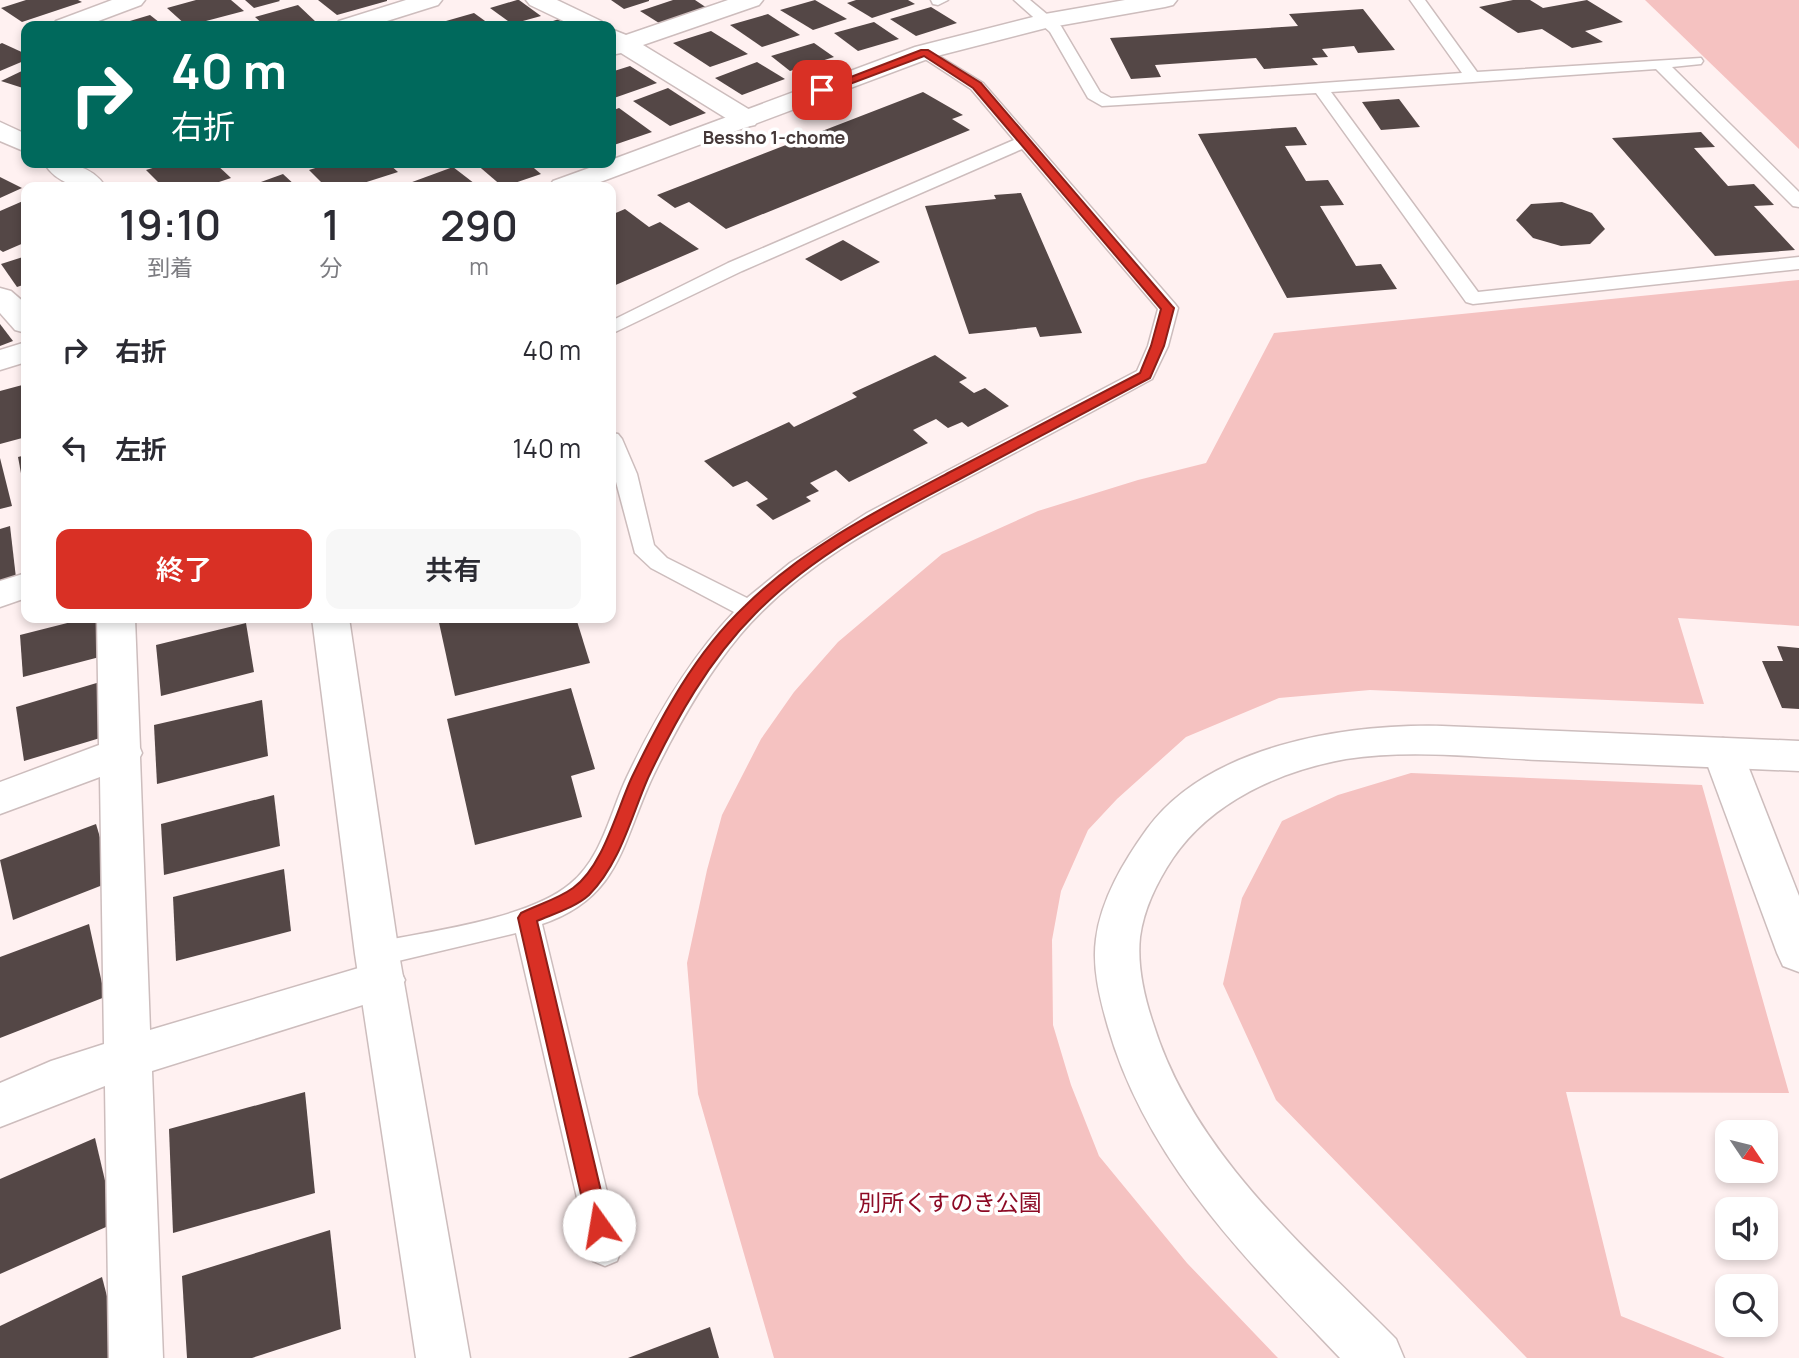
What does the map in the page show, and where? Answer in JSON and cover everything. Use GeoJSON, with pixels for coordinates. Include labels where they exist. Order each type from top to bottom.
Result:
{"type":"FeatureCollection","features":[{"type":"Feature","properties":{"kind":"street"},"geometry":{"type":"LineString","coordinates":[[77,21],[133,0]]}},
{"type":"Feature","properties":{"kind":"street"},"geometry":{"type":"LineString","coordinates":[[363,21],[430,0]]}},
{"type":"Feature","properties":{"kind":"street"},"geometry":{"type":"LineString","coordinates":[[538,0],[582,21]]}},
{"type":"Feature","properties":{"kind":"street"},"geometry":{"type":"LineString","coordinates":[[616,42],[751,0]]}},
{"type":"Feature","properties":{"kind":"street"},"geometry":{"type":"LineString","coordinates":[[616,168],[925,52],[1045,21],[1165,0]]}},
{"type":"Feature","properties":{"kind":"street"},"geometry":{"type":"LineString","coordinates":[[616,43],[746,120]]}},
{"type":"Feature","properties":{"kind":"street"},"geometry":{"type":"LineString","coordinates":[[0,130],[21,141]]}},
{"type":"Feature","properties":{"kind":"street"},"geometry":{"type":"LineString","coordinates":[[64,168],[85,182]]}},
{"type":"Feature","properties":{"kind":"street"},"geometry":{"type":"LineString","coordinates":[[577,182],[615,168]]}},
{"type":"Feature","properties":{"kind":"street"},"geometry":{"type":"LineString","coordinates":[[0,297],[21,315]]}},
{"type":"Feature","properties":{"kind":"street"},"geometry":{"type":"LineString","coordinates":[[0,361],[21,353]]}},
{"type":"Feature","properties":{"kind":"street"},"geometry":{"type":"LineString","coordinates":[[0,594],[21,587]]}},
{"type":"Feature","properties":{"kind":"street"},"geometry":{"type":"LineString","coordinates":[[116,623],[122,753],[136,1358]]}},
{"type":"Feature","properties":{"kind":"street"},"geometry":{"type":"LineString","coordinates":[[331,623],[379,967],[443,1358]]}},
{"type":"Feature","properties":{"kind":"street"},"geometry":{"type":"LineString","coordinates":[[1377,1358],[1247,1222],[1170,1122],[1146,1074],[1131,1034],[1118,961],[1118,936],[1135,883],[1174,824],[1214,790],[1262,767],[1349,744],[1436,740],[1799,756]]}},
{"type":"Feature","properties":{"kind":"street"},"geometry":{"type":"LineString","coordinates":[[0,799],[122,753]]}},
{"type":"Feature","properties":{"kind":"street"},"geometry":{"type":"LineString","coordinates":[[1723,753],[1799,953]]}},
{"type":"Feature","properties":{"kind":"street"},"geometry":{"type":"LineString","coordinates":[[0,1105],[68,1076],[128,1058],[379,967]]}},
{"type":"Feature","properties":{"kind":"lane"},"geometry":{"type":"LineString","coordinates":[[1021,0],[1056,30],[1094,95],[1108,103],[1695,61]]}},
{"type":"Feature","properties":{"kind":"lane"},"geometry":{"type":"LineString","coordinates":[[1417,0],[1473,78]]}},
{"type":"Feature","properties":{"kind":"lane"},"geometry":{"type":"LineString","coordinates":[[379,967],[527,918],[579,893],[593,879],[609,851],[640,777],[682,696],[712,652],[750,610],[798,567],[858,526],[1145,375],[1158,346],[1168,308],[977,86],[925,52]]}},
{"type":"Feature","properties":{"kind":"lane"},"geometry":{"type":"LineString","coordinates":[[1661,65],[1799,202]]}},
{"type":"Feature","properties":{"kind":"lane"},"geometry":{"type":"LineString","coordinates":[[1320,88],[1473,298],[1799,263]]}},
{"type":"Feature","properties":{"kind":"lane"},"geometry":{"type":"LineString","coordinates":[[616,326],[735,267],[1023,142]]}},
{"type":"Feature","properties":{"kind":"lane"},"geometry":{"type":"LineString","coordinates":[[616,451],[626,474],[643,548],[659,563],[750,610]]}},
{"type":"Feature","properties":{"kind":"lane"},"geometry":{"type":"LineString","coordinates":[[527,918],[605,1250]]}},
{"type":"Feature","properties":{"kind":"green space"},"geometry":{"type":"Polygon","coordinates":[[[1645,0],[1799,0],[1799,149],[1645,0]]]}},
{"type":"Feature","properties":{"kind":"green space","name":"別所くすのき公園"},"geometry":{"type":"Polygon","coordinates":[[[1799,280],[1799,626],[1678,618],[1704,704],[1370,690],[1279,698],[1186,737],[1117,799],[1088,830],[1061,891],[1052,940],[1053,1025],[1071,1085],[1099,1156],[1187,1263],[1278,1358],[774,1358],[698,1094],[687,963],[722,815],[761,739],[794,692],[838,642],[942,554],[1038,511],[1138,480],[1206,463],[1274,333],[1799,280]]]}},
{"type":"Feature","properties":{"kind":"green space"},"geometry":{"type":"Polygon","coordinates":[[[1411,773],[1702,785],[1789,1093],[1566,1092],[1621,1316],[1725,1358],[1527,1358],[1276,1100],[1223,984],[1242,898],[1282,821],[1338,795],[1411,773]]]}},
{"type":"Feature","properties":{"kind":"building"},"geometry":{"type":"Polygon","coordinates":[[[26,0],[82,2],[21,21],[1,8],[26,0]]]}},
{"type":"Feature","properties":{"kind":"building"},"geometry":{"type":"Polygon","coordinates":[[[196,0],[231,0],[244,11],[206,21],[181,21],[167,8],[196,0]]]}},
{"type":"Feature","properties":{"kind":"building"},"geometry":{"type":"Polygon","coordinates":[[[245,0],[279,0],[280,1],[254,8],[245,0]]]}},
{"type":"Feature","properties":{"kind":"building"},"geometry":{"type":"Polygon","coordinates":[[[318,0],[387,0],[387,1],[337,15],[318,0]]]}},
{"type":"Feature","properties":{"kind":"building"},"geometry":{"type":"Polygon","coordinates":[[[519,0],[541,16],[523,21],[508,21],[490,8],[519,0]]]}},
{"type":"Feature","properties":{"kind":"building"},"geometry":{"type":"Polygon","coordinates":[[[611,0],[649,0],[649,1],[624,9],[611,0]]]}},
{"type":"Feature","properties":{"kind":"building"},"geometry":{"type":"Polygon","coordinates":[[[673,0],[695,0],[707,8],[659,23],[640,11],[673,0]]]}},
{"type":"Feature","properties":{"kind":"building"},"geometry":{"type":"Polygon","coordinates":[[[815,0],[847,19],[813,30],[780,10],[815,0]]]}},
{"type":"Feature","properties":{"kind":"building"},"geometry":{"type":"Polygon","coordinates":[[[856,0],[908,0],[915,4],[872,18],[847,3],[856,0]]]}},
{"type":"Feature","properties":{"kind":"building"},"geometry":{"type":"Polygon","coordinates":[[[1513,0],[1530,0],[1543,8],[1587,0],[1623,22],[1585,31],[1603,42],[1572,48],[1542,29],[1518,33],[1479,7],[1513,0]]]}},
{"type":"Feature","properties":{"kind":"building"},"geometry":{"type":"Polygon","coordinates":[[[298,5],[315,21],[259,21],[255,17],[298,5]]]}},
{"type":"Feature","properties":{"kind":"building"},"geometry":{"type":"Polygon","coordinates":[[[931,7],[957,23],[916,36],[890,19],[931,7]]]}},
{"type":"Feature","properties":{"kind":"building"},"geometry":{"type":"Polygon","coordinates":[[[1363,9],[1395,50],[1358,53],[1354,46],[1322,49],[1328,57],[1312,58],[1318,65],[1264,69],[1256,58],[1155,65],[1161,77],[1131,79],[1110,38],[1298,26],[1289,14],[1363,9]]]}},
{"type":"Feature","properties":{"kind":"building"},"geometry":{"type":"Polygon","coordinates":[[[474,13],[485,21],[446,21],[474,13]]]}},
{"type":"Feature","properties":{"kind":"building"},"geometry":{"type":"Polygon","coordinates":[[[768,14],[800,35],[762,47],[730,25],[768,14]]]}},
{"type":"Feature","properties":{"kind":"building"},"geometry":{"type":"Polygon","coordinates":[[[150,15],[158,21],[130,21],[150,15]]]}},
{"type":"Feature","properties":{"kind":"building"},"geometry":{"type":"Polygon","coordinates":[[[874,22],[899,39],[858,51],[834,33],[874,22]]]}},
{"type":"Feature","properties":{"kind":"building"},"geometry":{"type":"Polygon","coordinates":[[[711,31],[748,54],[710,67],[673,43],[711,31]]]}},
{"type":"Feature","properties":{"kind":"building"},"geometry":{"type":"Polygon","coordinates":[[[814,43],[834,57],[790,71],[771,56],[814,43]]]}},
{"type":"Feature","properties":{"kind":"building"},"geometry":{"type":"Polygon","coordinates":[[[0,44],[21,52],[21,62],[0,71],[0,44]]]}},
{"type":"Feature","properties":{"kind":"building"},"geometry":{"type":"Polygon","coordinates":[[[757,62],[785,79],[742,95],[715,78],[757,62]]]}},
{"type":"Feature","properties":{"kind":"building"},"geometry":{"type":"Polygon","coordinates":[[[630,66],[657,83],[616,97],[616,70],[630,66]]]}},
{"type":"Feature","properties":{"kind":"building"},"geometry":{"type":"Polygon","coordinates":[[[21,71],[21,87],[1,81],[21,71]]]}},
{"type":"Feature","properties":{"kind":"building"},"geometry":{"type":"Polygon","coordinates":[[[668,88],[706,113],[670,126],[633,101],[668,88]]]}},
{"type":"Feature","properties":{"kind":"building"},"geometry":{"type":"Polygon","coordinates":[[[923,92],[963,115],[952,119],[970,130],[726,229],[689,202],[675,208],[657,195],[923,92]]]}},
{"type":"Feature","properties":{"kind":"building"},"geometry":{"type":"Polygon","coordinates":[[[1399,99],[1420,127],[1381,130],[1362,102],[1399,99]]]}},
{"type":"Feature","properties":{"kind":"building"},"geometry":{"type":"Polygon","coordinates":[[[619,108],[652,132],[616,144],[616,109],[619,108]]]}},
{"type":"Feature","properties":{"kind":"building"},"geometry":{"type":"Polygon","coordinates":[[[1296,127],[1307,145],[1285,146],[1306,181],[1328,180],[1344,205],[1320,206],[1356,266],[1381,264],[1397,289],[1287,298],[1198,134],[1296,127]]]}},
{"type":"Feature","properties":{"kind":"building"},"geometry":{"type":"Polygon","coordinates":[[[1701,132],[1715,147],[1694,148],[1728,186],[1754,184],[1774,205],[1754,206],[1795,250],[1715,256],[1612,138],[1701,132]]]}},
{"type":"Feature","properties":{"kind":"building"},"geometry":{"type":"Polygon","coordinates":[[[220,168],[231,178],[219,182],[158,182],[146,170],[220,168]]]}},
{"type":"Feature","properties":{"kind":"building"},"geometry":{"type":"Polygon","coordinates":[[[394,168],[398,172],[367,182],[321,182],[309,170],[394,168]]]}},
{"type":"Feature","properties":{"kind":"building"},"geometry":{"type":"Polygon","coordinates":[[[454,168],[472,182],[412,182],[454,168]]]}},
{"type":"Feature","properties":{"kind":"building"},"geometry":{"type":"Polygon","coordinates":[[[481,168],[534,168],[541,174],[518,182],[497,182],[481,168]]]}},
{"type":"Feature","properties":{"kind":"building"},"geometry":{"type":"Polygon","coordinates":[[[283,174],[292,182],[261,182],[283,174]]]}},
{"type":"Feature","properties":{"kind":"building"},"geometry":{"type":"Polygon","coordinates":[[[0,177],[21,188],[21,188],[0,198],[0,177]]]}},
{"type":"Feature","properties":{"kind":"building"},"geometry":{"type":"Polygon","coordinates":[[[1021,193],[1082,333],[1040,337],[1036,327],[969,334],[925,206],[996,199],[994,195],[1021,193]]]}},
{"type":"Feature","properties":{"kind":"building"},"geometry":{"type":"Polygon","coordinates":[[[21,202],[21,244],[3,252],[0,250],[0,211],[21,202]]]}},
{"type":"Feature","properties":{"kind":"building"},"geometry":{"type":"Polygon","coordinates":[[[1562,202],[1592,213],[1605,229],[1590,244],[1561,246],[1533,238],[1516,220],[1531,204],[1562,202]]]}},
{"type":"Feature","properties":{"kind":"building"},"geometry":{"type":"Polygon","coordinates":[[[625,209],[649,227],[660,222],[699,249],[616,285],[616,213],[625,209]]]}},
{"type":"Feature","properties":{"kind":"building"},"geometry":{"type":"Polygon","coordinates":[[[843,240],[880,262],[841,281],[805,259],[843,240]]]}},
{"type":"Feature","properties":{"kind":"building"},"geometry":{"type":"Polygon","coordinates":[[[21,258],[21,286],[17,287],[1,264],[21,258]]]}},
{"type":"Feature","properties":{"kind":"building"},"geometry":{"type":"Polygon","coordinates":[[[0,324],[13,341],[0,346],[0,324]]]}},
{"type":"Feature","properties":{"kind":"building"},"geometry":{"type":"Polygon","coordinates":[[[935,355],[967,378],[959,382],[974,393],[985,388],[1009,406],[968,427],[962,422],[948,428],[936,419],[913,430],[928,443],[849,482],[836,470],[810,483],[819,491],[806,497],[811,501],[773,520],[756,505],[768,499],[747,481],[733,487],[704,461],[789,422],[794,427],[857,397],[852,393],[935,355]]]}},
{"type":"Feature","properties":{"kind":"building"},"geometry":{"type":"Polygon","coordinates":[[[21,385],[21,438],[0,444],[0,391],[21,385]]]}},
{"type":"Feature","properties":{"kind":"building"},"geometry":{"type":"Polygon","coordinates":[[[0,458],[12,506],[0,509],[0,458]]]}},
{"type":"Feature","properties":{"kind":"building"},"geometry":{"type":"Polygon","coordinates":[[[10,526],[16,578],[0,582],[0,529],[10,526]]]}},
{"type":"Feature","properties":{"kind":"building"},"geometry":{"type":"Polygon","coordinates":[[[67,623],[108,623],[111,654],[23,677],[20,635],[67,623]]]}},
{"type":"Feature","properties":{"kind":"building"},"geometry":{"type":"Polygon","coordinates":[[[246,623],[254,672],[161,696],[156,645],[246,623]]]}},
{"type":"Feature","properties":{"kind":"building"},"geometry":{"type":"Polygon","coordinates":[[[439,623],[578,623],[590,663],[455,696],[439,623]]]}},
{"type":"Feature","properties":{"kind":"building"},"geometry":{"type":"Polygon","coordinates":[[[1777,646],[1799,648],[1799,709],[1782,708],[1762,661],[1783,661],[1777,646]]]}},
{"type":"Feature","properties":{"kind":"building"},"geometry":{"type":"Polygon","coordinates":[[[100,682],[110,735],[24,761],[16,707],[100,682]]]}},
{"type":"Feature","properties":{"kind":"building"},"geometry":{"type":"Polygon","coordinates":[[[571,688],[595,769],[571,776],[582,817],[475,845],[447,719],[571,688]]]}},
{"type":"Feature","properties":{"kind":"building"},"geometry":{"type":"Polygon","coordinates":[[[262,700],[268,756],[157,784],[154,725],[262,700]]]}},
{"type":"Feature","properties":{"kind":"building"},"geometry":{"type":"Polygon","coordinates":[[[274,795],[280,846],[164,875],[161,824],[274,795]]]}},
{"type":"Feature","properties":{"kind":"building"},"geometry":{"type":"Polygon","coordinates":[[[96,824],[113,881],[13,920],[0,860],[96,824]]]}},
{"type":"Feature","properties":{"kind":"building"},"geometry":{"type":"Polygon","coordinates":[[[284,869],[291,931],[176,961],[173,897],[284,869]]]}},
{"type":"Feature","properties":{"kind":"building"},"geometry":{"type":"Polygon","coordinates":[[[89,924],[105,997],[0,1038],[0,957],[89,924]]]}},
{"type":"Feature","properties":{"kind":"building"},"geometry":{"type":"Polygon","coordinates":[[[305,1092],[315,1193],[173,1233],[169,1129],[305,1092]]]}},
{"type":"Feature","properties":{"kind":"building"},"geometry":{"type":"Polygon","coordinates":[[[95,1138],[115,1223],[0,1274],[0,1179],[95,1138]]]}},
{"type":"Feature","properties":{"kind":"building"},"geometry":{"type":"Polygon","coordinates":[[[330,1230],[341,1329],[252,1358],[187,1358],[182,1276],[330,1230]]]}},
{"type":"Feature","properties":{"kind":"building"},"geometry":{"type":"Polygon","coordinates":[[[102,1277],[123,1358],[0,1358],[0,1326],[102,1277]]]}},
{"type":"Feature","properties":{"kind":"building"},"geometry":{"type":"Polygon","coordinates":[[[710,1327],[719,1358],[628,1358],[710,1327]]]}},
{"type":"Feature","properties":{"kind":"district","name":"Bessho 1-chome"},"geometry":{"type":"Point","coordinates":[774,138]}},
{"type":"Feature","properties":{"kind":"route"},"geometry":{"type":"LineString","coordinates":[[599,1225],[527,918],[561,904],[579,893],[593,879],[609,851],[640,777],[682,696],[712,652],[750,610],[798,567],[858,526],[1145,375],[1158,346],[1168,308],[977,86],[925,52],[822,90]]}}]}
